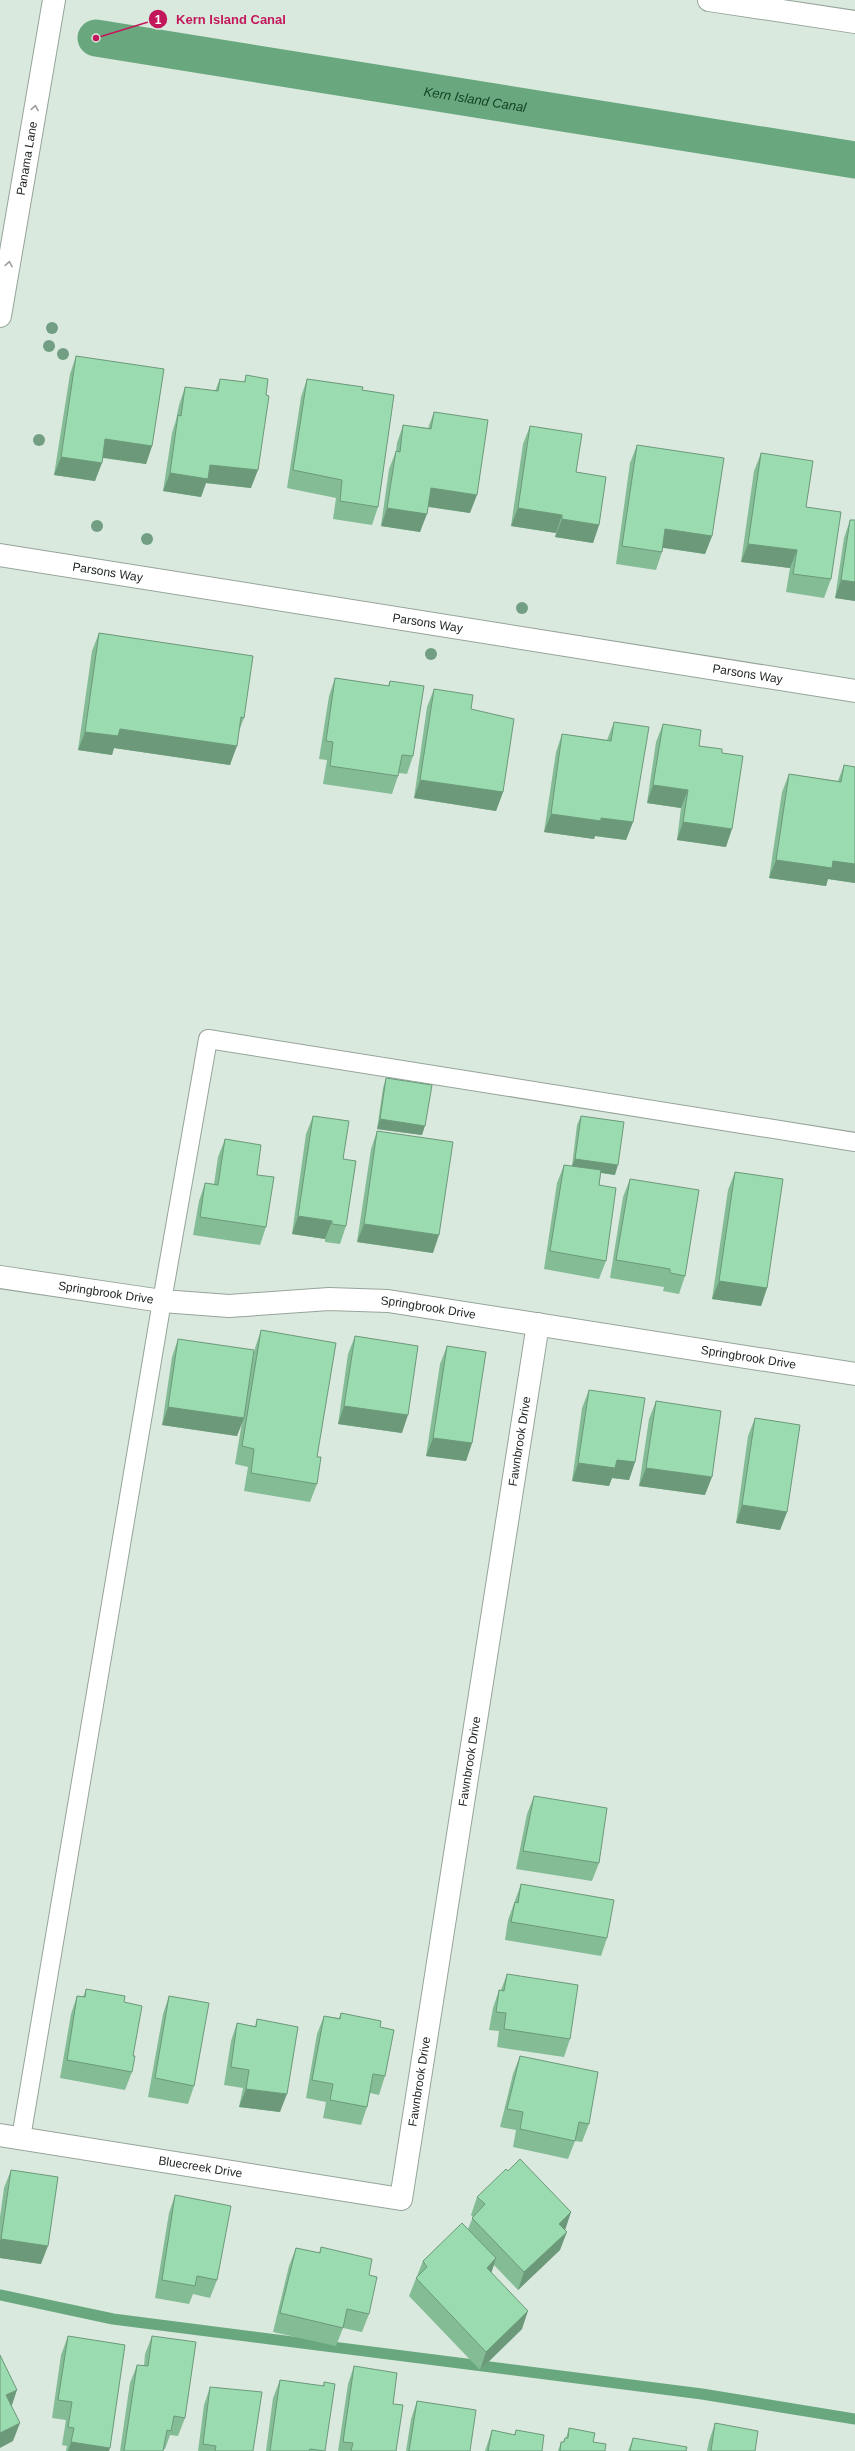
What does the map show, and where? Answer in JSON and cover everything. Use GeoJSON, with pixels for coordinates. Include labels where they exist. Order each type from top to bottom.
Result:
{"type":"FeatureCollection","features":[{"type":"Feature","properties":{"kind":"street","name":"Panama Lane"},"geometry":{"type":"LineString","coordinates":[[0,316],[54,0]]}},
{"type":"Feature","properties":{"kind":"street"},"geometry":{"type":"LineString","coordinates":[[709,0],[855,22]]}},
{"type":"Feature","properties":{"kind":"street","name":"Parsons Way"},"geometry":{"type":"LineString","coordinates":[[0,555],[855,691]]}},
{"type":"Feature","properties":{"kind":"street","name":"Springbrook Drive"},"geometry":{"type":"LineString","coordinates":[[0,1277],[162,1301],[229,1306],[329,1299],[388,1301],[855,1374]]}},
{"type":"Feature","properties":{"kind":"street","name":"Fawnbrook Drive"},"geometry":{"type":"LineString","coordinates":[[401,2199],[538,1324]]}},
{"type":"Feature","properties":{"kind":"street","name":"Bluecreek Drive"},"geometry":{"type":"LineString","coordinates":[[0,2135],[401,2199]]}},
{"type":"Feature","properties":{"kind":"lane"},"geometry":{"type":"LineString","coordinates":[[21,2138],[162,1301],[208,1039],[855,1142]]}},
{"type":"Feature","properties":{"kind":"building"},"geometry":{"type":"Polygon","coordinates":[[[76,356],[164,369],[152,446],[105,439],[102,463],[61,457],[76,356]]]}},
{"type":"Feature","properties":{"kind":"building"},"geometry":{"type":"Polygon","coordinates":[[[246,375],[268,379],[266,395],[269,396],[258,470],[210,465],[208,479],[170,473],[178,415],[181,416],[185,387],[218,391],[220,379],[245,382],[246,375]]]}},
{"type":"Feature","properties":{"kind":"building"},"geometry":{"type":"Polygon","coordinates":[[[307,379],[363,387],[362,390],[394,395],[378,507],[340,501],[342,480],[293,470],[307,379]]]}},
{"type":"Feature","properties":{"kind":"building"},"geometry":{"type":"Polygon","coordinates":[[[434,412],[488,420],[477,495],[431,488],[427,514],[387,508],[396,451],[400,452],[403,425],[431,429],[434,412]]]}},
{"type":"Feature","properties":{"kind":"building"},"geometry":{"type":"Polygon","coordinates":[[[530,426],[582,434],[576,472],[606,477],[599,525],[562,519],[562,515],[518,508],[530,426]]]}},
{"type":"Feature","properties":{"kind":"building"},"geometry":{"type":"Polygon","coordinates":[[[637,445],[724,458],[712,536],[665,529],[662,552],[622,546],[637,445]]]}},
{"type":"Feature","properties":{"kind":"building"},"geometry":{"type":"Polygon","coordinates":[[[761,453],[813,461],[806,507],[841,512],[831,579],[793,574],[797,550],[748,544],[761,453]]]}},
{"type":"Feature","properties":{"kind":"building"},"geometry":{"type":"Polygon","coordinates":[[[850,520],[855,520],[855,582],[841,580],[850,520]]]}},
{"type":"Feature","properties":{"kind":"building"},"geometry":{"type":"Polygon","coordinates":[[[99,633],[253,656],[244,718],[241,717],[237,746],[120,729],[118,736],[85,732],[99,633]]]}},
{"type":"Feature","properties":{"kind":"building"},"geometry":{"type":"Polygon","coordinates":[[[335,678],[389,686],[390,681],[424,686],[413,756],[402,755],[398,776],[330,766],[333,742],[326,741],[335,678]]]}},
{"type":"Feature","properties":{"kind":"building"},"geometry":{"type":"Polygon","coordinates":[[[434,689],[473,695],[471,709],[514,719],[503,792],[420,780],[434,689]]]}},
{"type":"Feature","properties":{"kind":"building"},"geometry":{"type":"Polygon","coordinates":[[[614,722],[649,727],[633,822],[601,818],[601,821],[551,814],[562,734],[611,741],[614,722]]]}},
{"type":"Feature","properties":{"kind":"building"},"geometry":{"type":"Polygon","coordinates":[[[663,724],[701,730],[699,746],[722,749],[722,753],[743,756],[732,829],[683,822],[688,790],[653,785],[663,724]]]}},
{"type":"Feature","properties":{"kind":"building"},"geometry":{"type":"Polygon","coordinates":[[[844,765],[855,767],[855,864],[833,861],[832,868],[776,860],[789,774],[841,782],[844,765]]]}},
{"type":"Feature","properties":{"kind":"building"},"geometry":{"type":"Polygon","coordinates":[[[386,1078],[432,1085],[425,1126],[380,1119],[386,1078]]]}},
{"type":"Feature","properties":{"kind":"building"},"geometry":{"type":"Polygon","coordinates":[[[313,1116],[349,1121],[343,1159],[356,1161],[346,1226],[332,1224],[332,1221],[298,1216],[313,1116]]]}},
{"type":"Feature","properties":{"kind":"building"},"geometry":{"type":"Polygon","coordinates":[[[581,1116],[624,1122],[618,1165],[575,1159],[581,1116]]]}},
{"type":"Feature","properties":{"kind":"building"},"geometry":{"type":"Polygon","coordinates":[[[377,1131],[453,1142],[439,1235],[364,1224],[377,1131]]]}},
{"type":"Feature","properties":{"kind":"building"},"geometry":{"type":"Polygon","coordinates":[[[225,1139],[261,1145],[257,1175],[274,1177],[266,1227],[200,1217],[205,1183],[218,1185],[225,1139]]]}},
{"type":"Feature","properties":{"kind":"building"},"geometry":{"type":"Polygon","coordinates":[[[564,1165],[601,1170],[599,1185],[616,1188],[606,1261],[550,1251],[564,1165]]]}},
{"type":"Feature","properties":{"kind":"building"},"geometry":{"type":"Polygon","coordinates":[[[735,1172],[783,1179],[767,1288],[719,1281],[735,1172]]]}},
{"type":"Feature","properties":{"kind":"building"},"geometry":{"type":"Polygon","coordinates":[[[630,1179],[699,1190],[685,1276],[670,1273],[670,1269],[616,1260],[630,1179]]]}},
{"type":"Feature","properties":{"kind":"building"},"geometry":{"type":"Polygon","coordinates":[[[261,1330],[336,1343],[317,1457],[321,1457],[317,1484],[251,1473],[254,1449],[242,1446],[261,1330]]]}},
{"type":"Feature","properties":{"kind":"building"},"geometry":{"type":"Polygon","coordinates":[[[355,1336],[418,1346],[408,1415],[344,1406],[355,1336]]]}},
{"type":"Feature","properties":{"kind":"building"},"geometry":{"type":"Polygon","coordinates":[[[178,1339],[254,1350],[244,1418],[168,1407],[178,1339]]]}},
{"type":"Feature","properties":{"kind":"building"},"geometry":{"type":"Polygon","coordinates":[[[447,1346],[486,1352],[472,1443],[433,1438],[447,1346]]]}},
{"type":"Feature","properties":{"kind":"building"},"geometry":{"type":"Polygon","coordinates":[[[589,1390],[645,1398],[635,1462],[617,1460],[615,1468],[578,1463],[589,1390]]]}},
{"type":"Feature","properties":{"kind":"building"},"geometry":{"type":"Polygon","coordinates":[[[656,1401],[721,1411],[712,1477],[646,1468],[656,1401]]]}},
{"type":"Feature","properties":{"kind":"building"},"geometry":{"type":"Polygon","coordinates":[[[755,1418],[800,1425],[787,1512],[742,1505],[755,1418]]]}},
{"type":"Feature","properties":{"kind":"building"},"geometry":{"type":"Polygon","coordinates":[[[534,1796],[607,1808],[599,1863],[523,1851],[534,1796]]]}},
{"type":"Feature","properties":{"kind":"building"},"geometry":{"type":"Polygon","coordinates":[[[521,1884],[614,1900],[607,1938],[511,1922],[515,1902],[518,1903],[521,1884]]]}},
{"type":"Feature","properties":{"kind":"building"},"geometry":{"type":"Polygon","coordinates":[[[507,1974],[578,1985],[570,2039],[504,2029],[506,2013],[496,2012],[499,1990],[504,1991],[507,1974]]]}},
{"type":"Feature","properties":{"kind":"building"},"geometry":{"type":"Polygon","coordinates":[[[86,1989],[125,1996],[124,2002],[142,2006],[133,2056],[135,2056],[132,2072],[67,2060],[77,1996],[85,1997],[86,1989]]]}},
{"type":"Feature","properties":{"kind":"building"},"geometry":{"type":"Polygon","coordinates":[[[169,1996],[209,2003],[194,2086],[155,2078],[169,1996]]]}},
{"type":"Feature","properties":{"kind":"building"},"geometry":{"type":"Polygon","coordinates":[[[341,2013],[381,2021],[380,2027],[394,2030],[385,2076],[373,2074],[367,2107],[330,2100],[333,2084],[312,2080],[324,2016],[340,2019],[341,2013]]]}},
{"type":"Feature","properties":{"kind":"building"},"geometry":{"type":"Polygon","coordinates":[[[257,2019],[298,2027],[287,2094],[246,2089],[249,2070],[231,2067],[237,2023],[256,2027],[257,2019]]]}},
{"type":"Feature","properties":{"kind":"building"},"geometry":{"type":"Polygon","coordinates":[[[520,2056],[598,2072],[589,2124],[579,2122],[575,2141],[520,2129],[523,2112],[507,2109],[520,2056]]]}},
{"type":"Feature","properties":{"kind":"building"},"geometry":{"type":"Polygon","coordinates":[[[520,2159],[571,2212],[559,2224],[567,2232],[524,2272],[472,2218],[485,2204],[477,2197],[506,2169],[508,2171],[520,2159]]]}},
{"type":"Feature","properties":{"kind":"building"},"geometry":{"type":"Polygon","coordinates":[[[11,2170],[58,2177],[48,2246],[1,2239],[11,2170]]]}},
{"type":"Feature","properties":{"kind":"building"},"geometry":{"type":"Polygon","coordinates":[[[175,2195],[231,2206],[217,2280],[197,2276],[195,2286],[162,2280],[175,2195]]]}},
{"type":"Feature","properties":{"kind":"building"},"geometry":{"type":"Polygon","coordinates":[[[462,2223],[496,2258],[487,2268],[528,2311],[486,2352],[416,2278],[427,2267],[423,2261],[462,2223]]]}},
{"type":"Feature","properties":{"kind":"building"},"geometry":{"type":"Polygon","coordinates":[[[321,2247],[372,2259],[369,2275],[377,2277],[369,2314],[347,2309],[343,2328],[280,2313],[296,2248],[320,2253],[321,2247]]]}},
{"type":"Feature","properties":{"kind":"building"},"geometry":{"type":"Polygon","coordinates":[[[68,2336],[125,2345],[110,2448],[71,2442],[74,2428],[68,2427],[72,2402],[58,2400],[68,2336]]]}},
{"type":"Feature","properties":{"kind":"building"},"geometry":{"type":"Polygon","coordinates":[[[152,2336],[196,2342],[185,2418],[174,2416],[171,2431],[167,2430],[163,2451],[124,2451],[137,2365],[148,2366],[152,2336]]]}},
{"type":"Feature","properties":{"kind":"building"},"geometry":{"type":"Polygon","coordinates":[[[0,2355],[17,2390],[6,2395],[20,2423],[0,2433],[0,2355]]]}},
{"type":"Feature","properties":{"kind":"building"},"geometry":{"type":"Polygon","coordinates":[[[354,2366],[397,2373],[393,2404],[403,2405],[396,2451],[351,2451],[353,2443],[343,2442],[354,2366]]]}},
{"type":"Feature","properties":{"kind":"building"},"geometry":{"type":"Polygon","coordinates":[[[280,2380],[324,2386],[324,2382],[335,2384],[325,2451],[310,2449],[309,2451],[270,2451],[280,2380]]]}},
{"type":"Feature","properties":{"kind":"building"},"geometry":{"type":"Polygon","coordinates":[[[210,2387],[262,2392],[253,2451],[215,2451],[216,2446],[203,2444],[210,2387]]]}},
{"type":"Feature","properties":{"kind":"building"},"geometry":{"type":"Polygon","coordinates":[[[417,2401],[476,2410],[470,2451],[409,2451],[417,2401]]]}},
{"type":"Feature","properties":{"kind":"building"},"geometry":{"type":"Polygon","coordinates":[[[715,2423],[758,2431],[755,2451],[711,2451],[715,2423]]]}},
{"type":"Feature","properties":{"kind":"building"},"geometry":{"type":"Polygon","coordinates":[[[569,2428],[595,2433],[593,2442],[606,2444],[605,2451],[560,2451],[561,2442],[564,2442],[565,2438],[568,2438],[569,2428]]]}},
{"type":"Feature","properties":{"kind":"building"},"geometry":{"type":"Polygon","coordinates":[[[492,2430],[515,2435],[516,2430],[544,2435],[542,2451],[488,2451],[492,2430]]]}},
{"type":"Feature","properties":{"kind":"building"},"geometry":{"type":"Polygon","coordinates":[[[633,2438],[687,2447],[686,2451],[630,2451],[633,2438]]]}},
{"type":"Feature","properties":{"kind":"waterway","name":"Kern Island Canal"},"geometry":{"type":"LineString","coordinates":[[96,38],[855,160]]}},
{"type":"Feature","properties":{"kind":"waterway"},"geometry":{"type":"LineString","coordinates":[[0,2295],[113,2319],[702,2394],[855,2419]]}},
{"type":"Feature","properties":{"kind":"place","name":"Kern Island Canal"},"geometry":{"type":"Point","coordinates":[96,38]}}]}
